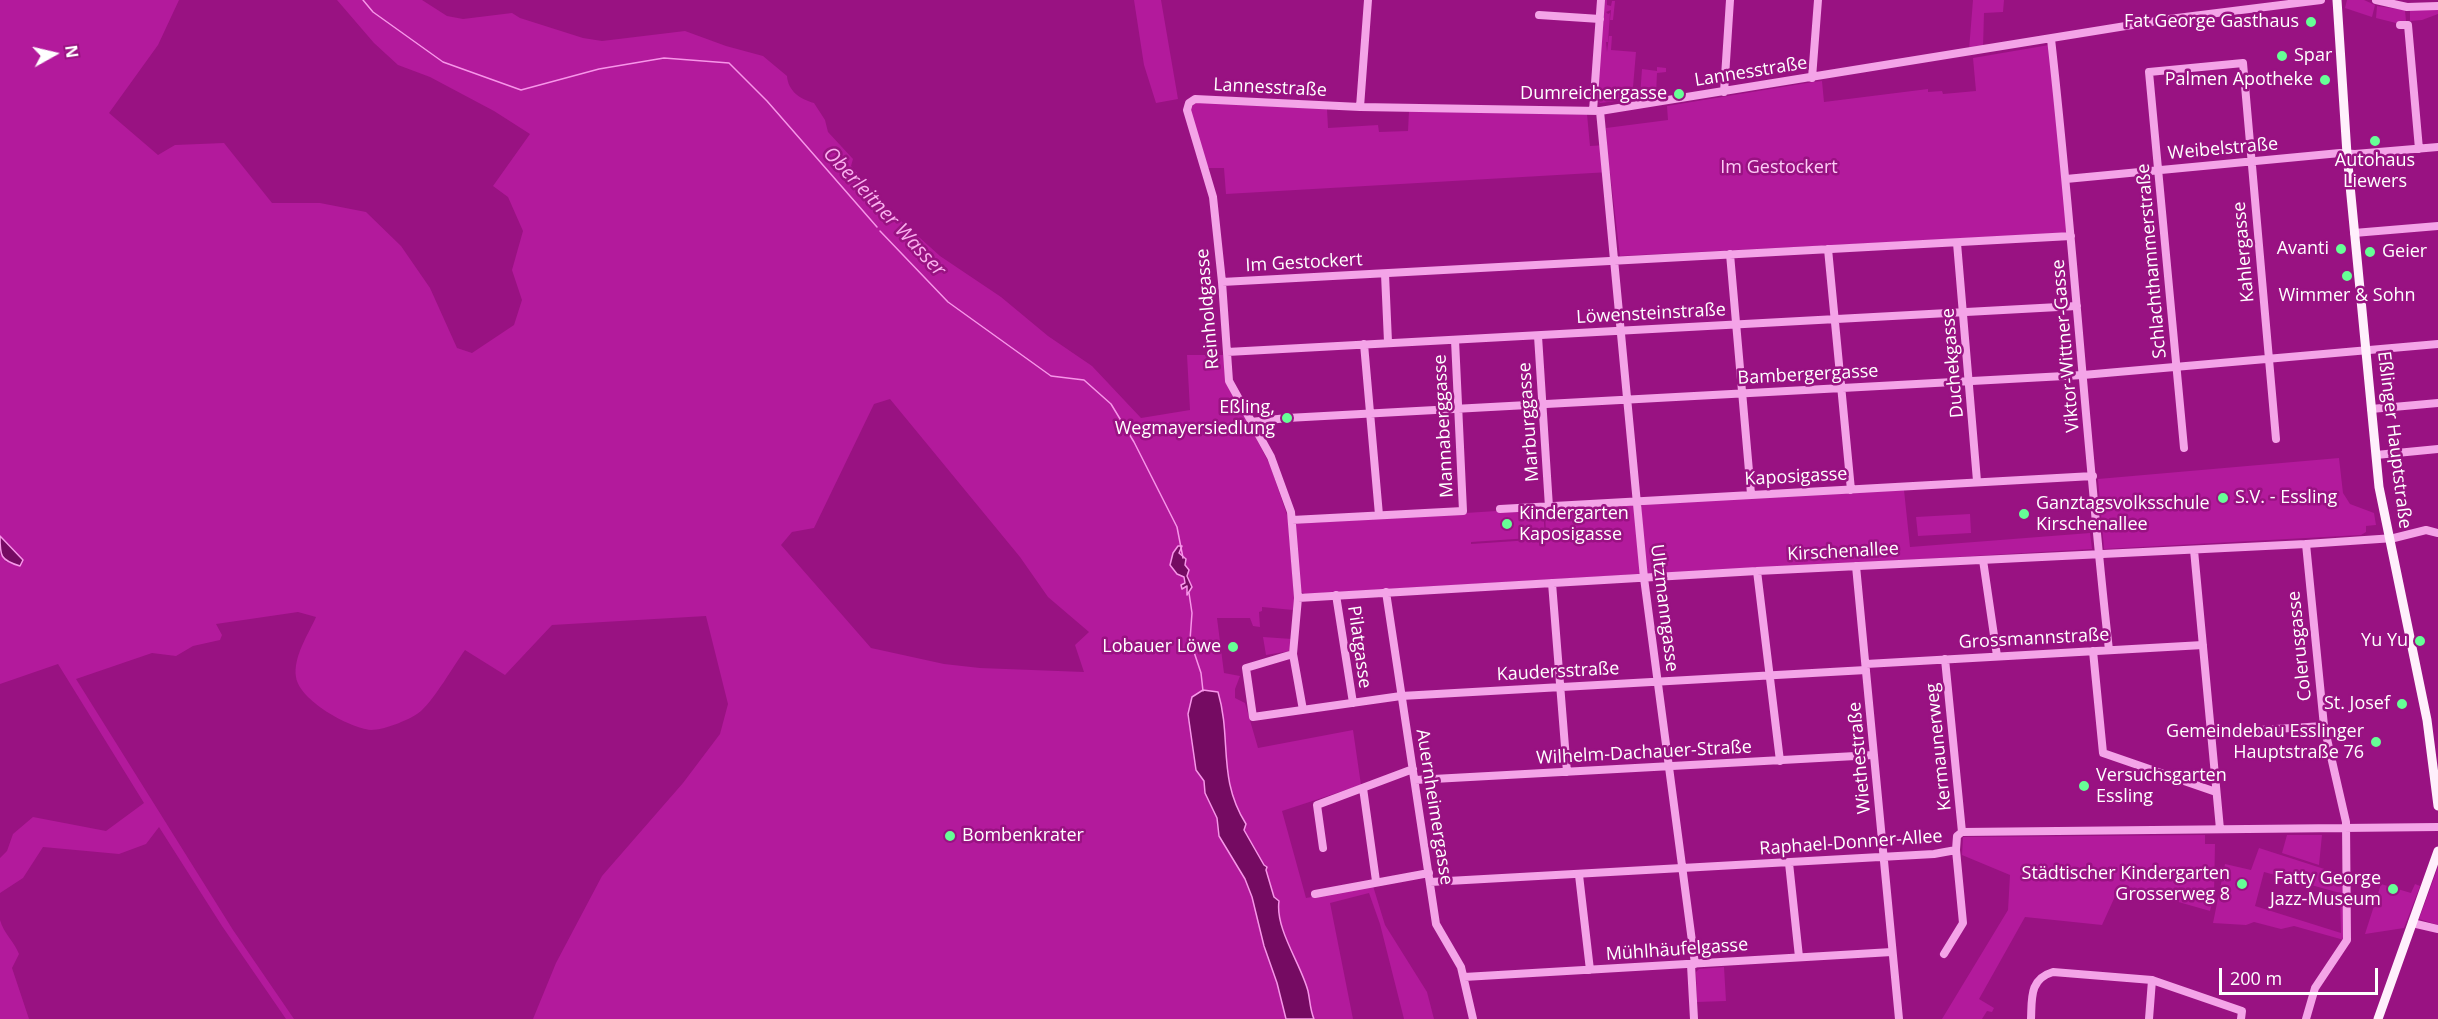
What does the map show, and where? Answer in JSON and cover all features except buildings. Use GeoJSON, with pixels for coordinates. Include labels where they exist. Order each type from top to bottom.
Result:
{"type":"FeatureCollection","features":[{"type":"Feature","properties":{"kind":"main road","name":"Eßlinger Hauptstraße"},"geometry":{"type":"LineString","coordinates":[[2330,0],[2337,70],[2344,111]]}},
{"type":"Feature","properties":{"kind":"main road","name":"Eßlinger Hauptstraße"},"geometry":{"type":"LineString","coordinates":[[2337,0],[2347,154],[2376,455],[2389,539],[2435,761],[2438,806]]}},
{"type":"Feature","properties":{"kind":"main road"},"geometry":{"type":"LineString","coordinates":[[2378,1019],[2438,850]]}},
{"type":"Feature","properties":{"kind":"street"},"geometry":{"type":"LineString","coordinates":[[1360,107],[1368,0]]}},
{"type":"Feature","properties":{"kind":"street","name":"Ultzmanngasse"},"geometry":{"type":"LineString","coordinates":[[1601,0],[1596,111],[1614,261],[1644,578],[1693,965],[1694,1019]]}},
{"type":"Feature","properties":{"kind":"street"},"geometry":{"type":"LineString","coordinates":[[1724,92],[1730,0]]}},
{"type":"Feature","properties":{"kind":"street"},"geometry":{"type":"LineString","coordinates":[[1812,78],[1818,0]]}},
{"type":"Feature","properties":{"kind":"street","name":"Lannesstraße"},"geometry":{"type":"LineString","coordinates":[[1187,110],[1189,103],[1195,99],[1360,107],[1596,111],[2169,19],[2321,0]]}},
{"type":"Feature","properties":{"kind":"street"},"geometry":{"type":"LineString","coordinates":[[2376,0],[2407,7],[2438,6]]}},
{"type":"Feature","properties":{"kind":"street"},"geometry":{"type":"LineString","coordinates":[[1539,15],[1600,19]]}},
{"type":"Feature","properties":{"kind":"street"},"geometry":{"type":"LineString","coordinates":[[2400,25],[2408,25],[2419,149]]}},
{"type":"Feature","properties":{"kind":"street","name":"Viktor-Wittner-Gasse"},"geometry":{"type":"LineString","coordinates":[[2051,39],[2109,650]]}},
{"type":"Feature","properties":{"kind":"street","name":"Kahlergasse"},"geometry":{"type":"LineString","coordinates":[[2150,72],[2243,63],[2276,439]]}},
{"type":"Feature","properties":{"kind":"street","name":"Schlachthammerstraße"},"geometry":{"type":"LineString","coordinates":[[2150,72],[2184,448]]}},
{"type":"Feature","properties":{"kind":"street","name":"Reinholdgasse"},"geometry":{"type":"LineString","coordinates":[[1187,110],[1213,198],[1229,381],[1271,457],[1292,520],[1298,598],[1293,654],[1303,710]]}},
{"type":"Feature","properties":{"kind":"street","name":"Weibelstraße"},"geometry":{"type":"LineString","coordinates":[[2066,179],[2340,153],[2438,147]]}},
{"type":"Feature","properties":{"kind":"street"},"geometry":{"type":"LineString","coordinates":[[2354,233],[2438,226]]}},
{"type":"Feature","properties":{"kind":"street","name":"Im Gestockert"},"geometry":{"type":"LineString","coordinates":[[1222,282],[2071,236]]}},
{"type":"Feature","properties":{"kind":"street","name":"Duchekgasse"},"geometry":{"type":"LineString","coordinates":[[1958,243],[1977,481]]}},
{"type":"Feature","properties":{"kind":"street"},"geometry":{"type":"LineString","coordinates":[[1828,249],[1851,490]]}},
{"type":"Feature","properties":{"kind":"street"},"geometry":{"type":"LineString","coordinates":[[1730,254],[1750,494]]}},
{"type":"Feature","properties":{"kind":"street"},"geometry":{"type":"LineString","coordinates":[[1385,274],[1388,342]]}},
{"type":"Feature","properties":{"kind":"street","name":"Löwensteinstraße"},"geometry":{"type":"LineString","coordinates":[[1227,352],[2077,306]]}},
{"type":"Feature","properties":{"kind":"street","name":"Marburggasse"},"geometry":{"type":"LineString","coordinates":[[1538,336],[1549,507]]}},
{"type":"Feature","properties":{"kind":"street","name":"Mannaberggasse"},"geometry":{"type":"LineString","coordinates":[[1379,515],[1463,511],[1455,340]]}},
{"type":"Feature","properties":{"kind":"street"},"geometry":{"type":"LineString","coordinates":[[1292,520],[1379,515],[1364,344]]}},
{"type":"Feature","properties":{"kind":"street","name":"Bambergergasse"},"geometry":{"type":"LineString","coordinates":[[1251,422],[1371,413],[2083,375],[2438,344]]}},
{"type":"Feature","properties":{"kind":"street"},"geometry":{"type":"LineString","coordinates":[[2371,409],[2438,403]]}},
{"type":"Feature","properties":{"kind":"street"},"geometry":{"type":"LineString","coordinates":[[2376,455],[2438,449]]}},
{"type":"Feature","properties":{"kind":"street","name":"Kaposigasse"},"geometry":{"type":"LineString","coordinates":[[1500,509],[2093,476]]}},
{"type":"Feature","properties":{"kind":"street","name":"Kirschenallee"},"geometry":{"type":"LineString","coordinates":[[1298,598],[1757,571],[2099,556],[2389,539],[2426,530],[2438,533]]}},
{"type":"Feature","properties":{"kind":"street","name":"Colerusgasse"},"geometry":{"type":"LineString","coordinates":[[2306,544],[2324,726],[2346,827],[2347,940],[2315,988],[2306,1019]]}},
{"type":"Feature","properties":{"kind":"street"},"geometry":{"type":"LineString","coordinates":[[2194,550],[2220,829]]}},
{"type":"Feature","properties":{"kind":"street"},"geometry":{"type":"LineString","coordinates":[[1983,560],[1997,656]]}},
{"type":"Feature","properties":{"kind":"street","name":"Wiethestraße"},"geometry":{"type":"LineString","coordinates":[[1856,566],[1899,1019]]}},
{"type":"Feature","properties":{"kind":"street"},"geometry":{"type":"LineString","coordinates":[[1757,571],[1780,761]]}},
{"type":"Feature","properties":{"kind":"street"},"geometry":{"type":"LineString","coordinates":[[1552,583],[1568,772]]}},
{"type":"Feature","properties":{"kind":"street","name":"Auernheimergasse"},"geometry":{"type":"LineString","coordinates":[[1386,592],[1436,924],[1461,967],[1473,1019]]}},
{"type":"Feature","properties":{"kind":"street","name":"Pilatgasse"},"geometry":{"type":"LineString","coordinates":[[1336,595],[1353,703]]}},
{"type":"Feature","properties":{"kind":"street","name":"Grossmannstraße"},"geometry":{"type":"LineString","coordinates":[[1866,667],[1946,659],[2203,645]]}},
{"type":"Feature","properties":{"kind":"street"},"geometry":{"type":"LineString","coordinates":[[2093,651],[2103,753],[2216,792]]}},
{"type":"Feature","properties":{"kind":"street","name":"Kaudersstraße"},"geometry":{"type":"LineString","coordinates":[[1293,654],[1246,669],[1253,717],[1401,696],[1658,682],[1866,667]]}},
{"type":"Feature","properties":{"kind":"street","name":"Kermaunerweg"},"geometry":{"type":"LineString","coordinates":[[1946,659],[1962,832]]}},
{"type":"Feature","properties":{"kind":"street"},"geometry":{"type":"LineString","coordinates":[[2211,733],[2324,726]]}},
{"type":"Feature","properties":{"kind":"street","name":"Wilhelm-Dachauer-Straße"},"geometry":{"type":"LineString","coordinates":[[1415,780],[1874,755]]}},
{"type":"Feature","properties":{"kind":"street"},"geometry":{"type":"LineString","coordinates":[[1323,848],[1317,805],[1413,769]]}},
{"type":"Feature","properties":{"kind":"street"},"geometry":{"type":"LineString","coordinates":[[1363,788],[1376,881]]}},
{"type":"Feature","properties":{"kind":"street","name":"Raphael-Donner-Allee"},"geometry":{"type":"LineString","coordinates":[[1430,882],[1884,858],[1956,850],[1957,836],[1962,832],[2438,826]]}},
{"type":"Feature","properties":{"kind":"street"},"geometry":{"type":"LineString","coordinates":[[1944,954],[1963,923],[1956,850]]}},
{"type":"Feature","properties":{"kind":"street"},"geometry":{"type":"LineString","coordinates":[[1789,862],[1799,957]]}},
{"type":"Feature","properties":{"kind":"street"},"geometry":{"type":"LineString","coordinates":[[1315,894],[1429,873]]}},
{"type":"Feature","properties":{"kind":"street"},"geometry":{"type":"LineString","coordinates":[[1580,875],[1590,970]]}},
{"type":"Feature","properties":{"kind":"street"},"geometry":{"type":"LineString","coordinates":[[2412,923],[2438,929]]}},
{"type":"Feature","properties":{"kind":"street","name":"Mühlhäufelgasse"},"geometry":{"type":"LineString","coordinates":[[1464,977],[1892,952]]}},
{"type":"Feature","properties":{"kind":"street"},"geometry":{"type":"LineString","coordinates":[[2031,1019],[2033,989],[2040,977],[2053,972],[2152,980],[2242,1011],[2241,1019]]}},
{"type":"Feature","properties":{"kind":"street"},"geometry":{"type":"LineString","coordinates":[[2149,1019],[2152,980]]}},
{"type":"Feature","properties":{"kind":"green space"},"geometry":{"type":"Polygon","coordinates":[[[0,0],[179,0],[158,45],[109,113],[158,155],[175,145],[224,143],[272,203],[320,203],[366,212],[401,246],[430,288],[457,348],[472,353],[514,325],[522,300],[512,270],[523,231],[508,197],[493,186],[530,134],[494,111],[430,77],[398,65],[374,43],[337,0],[422,0],[447,16],[463,19],[512,13],[520,18],[583,38],[602,41],[685,31],[763,56],[787,76],[796,94],[814,103],[825,120],[828,132],[853,159],[851,166],[890,211],[940,256],[1001,297],[1048,336],[1092,366],[1141,418],[1190,410],[1187,355],[1223,355],[1226,381],[1270,465],[1288,518],[1294,599],[1293,610],[1262,607],[1262,611],[1259,612],[1260,627],[1253,626],[1250,618],[1217,618],[1224,673],[1240,676],[1235,689],[1235,698],[1245,703],[1258,748],[1353,730],[1361,785],[1282,811],[1306,898],[1373,886],[1385,925],[1427,992],[1434,1019],[1404,1019],[1380,924],[1369,893],[1330,903],[1353,1019],[1314,1019],[1305,981],[1281,924],[1279,901],[1274,897],[1264,865],[1244,830],[1245,824],[1236,807],[1231,790],[1218,692],[1203,690],[1193,744],[1196,770],[1204,781],[1205,793],[1217,818],[1219,836],[1245,879],[1252,897],[1286,1019],[533,1019],[556,963],[602,876],[683,783],[720,734],[728,704],[706,616],[552,625],[505,675],[465,650],[422,710],[398,723],[371,730],[350,724],[326,711],[306,695],[299,686],[296,677],[297,662],[316,617],[298,612],[216,624],[222,635],[220,640],[193,646],[176,656],[152,653],[76,679],[233,930],[294,1019],[286,1019],[222,926],[159,827],[146,844],[119,854],[43,847],[23,878],[0,893],[0,858],[7,851],[13,834],[33,817],[106,831],[144,803],[58,664],[0,684],[0,554],[6,562],[22,561],[0,536],[0,0]],[[890,399],[874,404],[814,528],[792,532],[781,545],[871,648],[944,664],[980,668],[1084,672],[1075,645],[1089,632],[1048,597],[1020,557],[890,399]],[[1179,550],[1170,565],[1184,577],[1185,583],[1181,585],[1186,585],[1189,593],[1189,577],[1179,550]]]}},
{"type":"Feature","properties":{"kind":"green space"},"geometry":{"type":"Polygon","coordinates":[[[1134,0],[1161,0],[1178,99],[1156,103],[1144,65],[1134,0]]]}},
{"type":"Feature","properties":{"kind":"green space"},"geometry":{"type":"Polygon","coordinates":[[[1603,0],[1607,0],[1607,5],[1611,6],[1612,1],[1615,1],[1613,20],[1610,20],[1611,10],[1606,12],[1610,13],[1607,52],[1609,36],[1612,36],[1611,50],[1636,52],[1633,87],[1625,87],[1625,100],[1600,103],[1595,98],[1603,0]]]}},
{"type":"Feature","properties":{"kind":"green space"},"geometry":{"type":"Polygon","coordinates":[[[1973,0],[2004,0],[2003,12],[1984,13],[1983,48],[1969,50],[1973,0]]]}},
{"type":"Feature","properties":{"kind":"green space"},"geometry":{"type":"Polygon","coordinates":[[[2347,0],[2364,0],[2375,5],[2372,17],[2345,8],[2347,0]]]}},
{"type":"Feature","properties":{"kind":"green space"},"geometry":{"type":"Polygon","coordinates":[[[2377,6],[2405,10],[2406,21],[2396,23],[2376,18],[2377,6]]]}},
{"type":"Feature","properties":{"kind":"green space"},"geometry":{"type":"Polygon","coordinates":[[[2438,9],[2438,14],[2422,20],[2410,21],[2410,10],[2438,9]]]}},
{"type":"Feature","properties":{"kind":"green space","name":"Im Gestockert"},"geometry":{"type":"Polygon","coordinates":[[[2049,45],[2067,233],[1620,256],[1610,172],[1226,194],[1224,168],[1207,168],[1190,111],[1195,102],[1327,109],[1328,128],[1378,125],[1379,132],[1408,131],[1409,111],[1587,114],[1590,146],[1607,145],[1606,128],[1668,120],[1667,106],[1813,82],[1822,81],[1824,102],[1928,89],[1928,92],[1942,91],[1943,94],[1976,91],[1973,58],[2049,45]]]}},
{"type":"Feature","properties":{"kind":"green space"},"geometry":{"type":"Polygon","coordinates":[[[1657,67],[1666,68],[1666,72],[1657,73],[1656,95],[1640,97],[1642,69],[1657,71],[1657,67]]]}},
{"type":"Feature","properties":{"kind":"green space","name":"S.V. - Essling"},"geometry":{"type":"Polygon","coordinates":[[[2339,458],[2343,493],[2350,504],[2374,513],[2376,525],[2366,526],[2366,532],[2361,535],[2104,549],[2098,479],[2339,458]]]}},
{"type":"Feature","properties":{"kind":"green space"},"geometry":{"type":"Polygon","coordinates":[[[1904,490],[1910,547],[2090,533],[2092,549],[1650,575],[1646,573],[1641,507],[1645,503],[1904,490]]]}},
{"type":"Feature","properties":{"kind":"green space"},"geometry":{"type":"Polygon","coordinates":[[[1634,505],[1640,574],[1305,594],[1300,591],[1295,524],[1543,508],[1545,537],[1471,542],[1471,544],[1546,539],[1545,509],[1634,505]]]}},
{"type":"Feature","properties":{"kind":"green space"},"geometry":{"type":"Polygon","coordinates":[[[1970,514],[1971,533],[1918,536],[1916,517],[1970,514]]]}},
{"type":"Feature","properties":{"kind":"green space"},"geometry":{"type":"Polygon","coordinates":[[[1263,637],[1292,639],[1290,651],[1266,655],[1263,637]]]}},
{"type":"Feature","properties":{"kind":"green space"},"geometry":{"type":"Polygon","coordinates":[[[2205,835],[2205,844],[2215,844],[2214,895],[2210,911],[2154,895],[2117,892],[2102,925],[2025,917],[1979,999],[1994,1008],[1992,1012],[1987,1011],[1982,1019],[1942,1019],[2008,910],[2010,875],[1962,855],[1963,837],[2205,835]]]}},
{"type":"Feature","properties":{"kind":"green space"},"geometry":{"type":"Polygon","coordinates":[[[2287,835],[2322,835],[2319,865],[2282,853],[2287,835]]]}},
{"type":"Feature","properties":{"kind":"green space"},"geometry":{"type":"Polygon","coordinates":[[[2259,848],[2343,875],[2344,940],[2294,926],[2281,929],[2254,922],[2246,925],[2213,923],[2225,864],[2251,870],[2259,848]],[[2264,872],[2255,906],[2341,933],[2340,893],[2264,872]]]}},
{"type":"Feature","properties":{"kind":"green space"},"geometry":{"type":"Polygon","coordinates":[[[2438,867],[2438,925],[2419,919],[2438,867]]]}},
{"type":"Feature","properties":{"kind":"green space"},"geometry":{"type":"Polygon","coordinates":[[[2381,884],[2411,893],[2415,884],[2420,886],[2404,928],[2365,934],[2381,884]]]}},
{"type":"Feature","properties":{"kind":"green space"},"geometry":{"type":"Polygon","coordinates":[[[0,920],[19,954],[12,968],[29,1019],[0,1019],[0,920]]]}},
{"type":"Feature","properties":{"kind":"green space"},"geometry":{"type":"Polygon","coordinates":[[[1724,967],[1726,1001],[1697,1002],[1696,972],[1699,969],[1724,967]]]}},
{"type":"Feature","properties":{"kind":"shaded area"},"geometry":{"type":"Polygon","coordinates":[[[0,536],[23,560],[20,566],[8,562],[2,556],[0,536]]]}},
{"type":"Feature","properties":{"kind":"shaded area"},"geometry":{"type":"Polygon","coordinates":[[[1178,546],[1182,546],[1179,553],[1186,559],[1185,565],[1189,570],[1187,576],[1192,587],[1187,595],[1187,586],[1182,589],[1181,585],[1185,583],[1184,577],[1177,574],[1170,565],[1173,553],[1178,546]]]}},
{"type":"Feature","properties":{"kind":"shaded area"},"geometry":{"type":"Polygon","coordinates":[[[1203,690],[1218,692],[1231,791],[1246,824],[1244,830],[1267,867],[1274,897],[1279,901],[1281,923],[1305,981],[1314,1019],[1286,1019],[1252,897],[1245,879],[1219,836],[1217,818],[1205,793],[1204,781],[1196,770],[1188,714],[1192,697],[1203,690]]]}},
{"type":"Feature","properties":{"kind":"waterway","name":"Oberleitner Wasser"},"geometry":{"type":"LineString","coordinates":[[363,0],[373,12],[443,62],[521,90],[599,69],[664,58],[729,63],[767,101],[877,227]]}},
{"type":"Feature","properties":{"kind":"waterway","name":"Oberleitner Wasser"},"geometry":{"type":"LineString","coordinates":[[880,231],[948,302],[1051,376],[1084,380],[1111,404],[1134,442],[1177,527],[1183,558]]}},
{"type":"Feature","properties":{"kind":"waterway","name":"Oberleitner Wasser"},"geometry":{"type":"LineString","coordinates":[[1189,593],[1192,613],[1190,640],[1201,673],[1203,691]]}},
{"type":"Feature","properties":{"kind":"place","name":"Fat George Gasthaus"},"geometry":{"type":"Point","coordinates":[2311,22]}},
{"type":"Feature","properties":{"kind":"place","name":"Spar"},"geometry":{"type":"Point","coordinates":[2282,56]}},
{"type":"Feature","properties":{"kind":"place","name":"Palmen Apotheke"},"geometry":{"type":"Point","coordinates":[2325,80]}},
{"type":"Feature","properties":{"kind":"place","name":"Dumreichergasse"},"geometry":{"type":"Point","coordinates":[1679,94]}},
{"type":"Feature","properties":{"kind":"place","name":"Autohaus Liewers"},"geometry":{"type":"Point","coordinates":[2375,141]}},
{"type":"Feature","properties":{"kind":"place","name":"Avanti"},"geometry":{"type":"Point","coordinates":[2341,249]}},
{"type":"Feature","properties":{"kind":"place","name":"Geier"},"geometry":{"type":"Point","coordinates":[2370,252]}},
{"type":"Feature","properties":{"kind":"place","name":"Wimmer & Sohn"},"geometry":{"type":"Point","coordinates":[2347,276]}},
{"type":"Feature","properties":{"kind":"place","name":"Eßling, Wegmayersiedlung"},"geometry":{"type":"Point","coordinates":[1287,418]}},
{"type":"Feature","properties":{"kind":"place","name":"S.V. - Essling"},"geometry":{"type":"Point","coordinates":[2223,498]}},
{"type":"Feature","properties":{"kind":"place","name":"Ganztagsvolksschule Kirschenallee"},"geometry":{"type":"Point","coordinates":[2024,514]}},
{"type":"Feature","properties":{"kind":"place","name":"Kindergarten Kaposigasse"},"geometry":{"type":"Point","coordinates":[1507,524]}},
{"type":"Feature","properties":{"kind":"place","name":"Yu Yu"},"geometry":{"type":"Point","coordinates":[2420,641]}},
{"type":"Feature","properties":{"kind":"place","name":"Lobauer Löwe"},"geometry":{"type":"Point","coordinates":[1233,647]}},
{"type":"Feature","properties":{"kind":"place","name":"St. Josef"},"geometry":{"type":"Point","coordinates":[2402,704]}},
{"type":"Feature","properties":{"kind":"place","name":"Gemeindebau Esslinger Hauptstraße 76"},"geometry":{"type":"Point","coordinates":[2376,742]}},
{"type":"Feature","properties":{"kind":"place","name":"Versuchsgarten Essling"},"geometry":{"type":"Point","coordinates":[2084,786]}},
{"type":"Feature","properties":{"kind":"place","name":"Bombenkrater"},"geometry":{"type":"Point","coordinates":[950,836]}},
{"type":"Feature","properties":{"kind":"place","name":"Städtischer Kindergarten Grosserweg 8"},"geometry":{"type":"Point","coordinates":[2242,884]}},
{"type":"Feature","properties":{"kind":"place","name":"Fatty George Jazz-Museum"},"geometry":{"type":"Point","coordinates":[2393,889]}}]}
